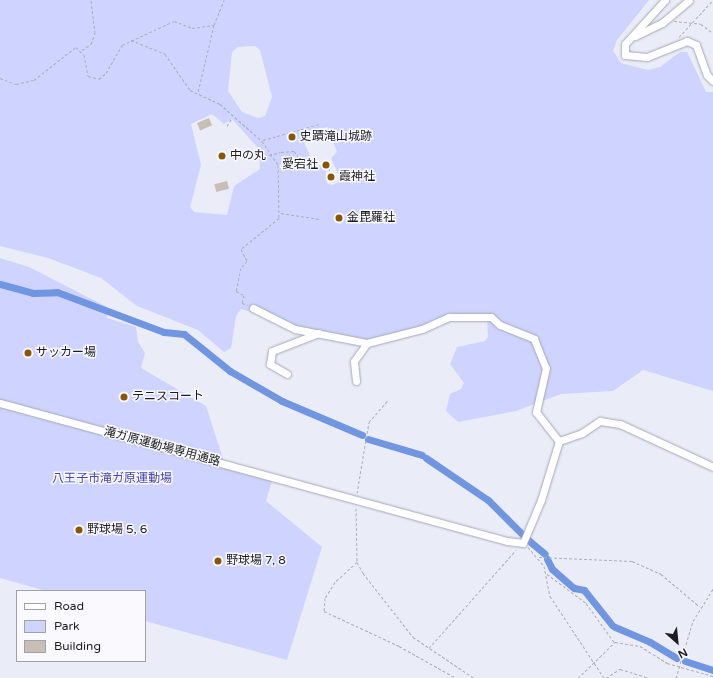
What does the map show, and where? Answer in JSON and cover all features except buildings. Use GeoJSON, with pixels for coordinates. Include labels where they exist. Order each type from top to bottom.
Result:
{"type":"FeatureCollection","features":[{"type":"Feature","properties":{"kind":"street"},"geometry":{"type":"LineString","coordinates":[[665,0],[622,50],[631,58],[647,57],[668,47],[687,41],[696,45],[707,75],[713,81]]}},
{"type":"Feature","properties":{"kind":"street"},"geometry":{"type":"LineString","coordinates":[[631,38],[671,16],[689,0]]}},
{"type":"Feature","properties":{"kind":"street"},"geometry":{"type":"LineString","coordinates":[[254,308],[295,329],[319,332],[367,343],[422,329],[454,316],[489,316],[500,325],[528,334],[534,339],[546,366],[536,412],[559,441]]}},
{"type":"Feature","properties":{"kind":"street"},"geometry":{"type":"LineString","coordinates":[[287,374],[270,364],[272,351],[319,332]]}},
{"type":"Feature","properties":{"kind":"street"},"geometry":{"type":"LineString","coordinates":[[356,381],[354,361],[367,343]]}},
{"type":"Feature","properties":{"kind":"street","name":"滝ガ原運動場専用通路"},"geometry":{"type":"LineString","coordinates":[[0,403],[506,541],[523,543]]}},
{"type":"Feature","properties":{"kind":"street"},"geometry":{"type":"LineString","coordinates":[[559,441],[582,434],[600,421],[609,421],[713,467]]}},
{"type":"Feature","properties":{"kind":"street"},"geometry":{"type":"LineString","coordinates":[[523,543],[541,500],[559,441]]}},
{"type":"Feature","properties":{"kind":"path"},"geometry":{"type":"LineString","coordinates":[[0,78],[16,84],[34,80],[52,69],[72,48],[81,50],[91,44],[95,33],[91,0]]}},
{"type":"Feature","properties":{"kind":"path"},"geometry":{"type":"LineString","coordinates":[[198,93],[214,25],[224,0]]}},
{"type":"Feature","properties":{"kind":"path"},"geometry":{"type":"LineString","coordinates":[[668,47],[712,0]]}},
{"type":"Feature","properties":{"kind":"path"},"geometry":{"type":"LineString","coordinates":[[671,16],[683,25],[693,22],[713,33]]}},
{"type":"Feature","properties":{"kind":"path"},"geometry":{"type":"LineString","coordinates":[[81,50],[84,70],[95,80],[106,73],[122,45],[131,40],[174,21],[192,28],[214,25]]}},
{"type":"Feature","properties":{"kind":"path"},"geometry":{"type":"LineString","coordinates":[[131,40],[153,52],[165,54],[180,80],[198,93],[217,102],[232,117],[262,140],[278,165],[279,218],[241,249],[247,261],[241,268],[236,291],[244,295],[242,302],[254,308]]}},
{"type":"Feature","properties":{"kind":"path"},"geometry":{"type":"LineString","coordinates":[[227,126],[232,117]]}},
{"type":"Feature","properties":{"kind":"path"},"geometry":{"type":"LineString","coordinates":[[262,140],[318,124]]}},
{"type":"Feature","properties":{"kind":"path"},"geometry":{"type":"LineString","coordinates":[[313,137],[314,126]]}},
{"type":"Feature","properties":{"kind":"path"},"geometry":{"type":"LineString","coordinates":[[252,159],[281,152],[294,151],[301,161],[309,163]]}},
{"type":"Feature","properties":{"kind":"path"},"geometry":{"type":"LineString","coordinates":[[328,163],[330,173]]}},
{"type":"Feature","properties":{"kind":"path"},"geometry":{"type":"LineString","coordinates":[[280,213],[320,219]]}},
{"type":"Feature","properties":{"kind":"path"},"geometry":{"type":"LineString","coordinates":[[387,402],[369,422],[364,436],[356,500],[357,562],[413,637],[474,678]]}},
{"type":"Feature","properties":{"kind":"path"},"geometry":{"type":"LineString","coordinates":[[428,648],[523,543],[539,558],[546,574],[550,596],[604,678]]}},
{"type":"Feature","properties":{"kind":"path"},"geometry":{"type":"LineString","coordinates":[[539,558],[632,561],[661,574],[699,606]]}},
{"type":"Feature","properties":{"kind":"path"},"geometry":{"type":"LineString","coordinates":[[357,562],[335,582],[325,598],[324,611],[400,646],[456,678]]}},
{"type":"Feature","properties":{"kind":"path"},"geometry":{"type":"LineString","coordinates":[[546,574],[586,603],[615,642],[640,646],[679,666],[713,676]]}},
{"type":"Feature","properties":{"kind":"path"},"geometry":{"type":"LineString","coordinates":[[676,678],[699,606],[713,589]]}},
{"type":"Feature","properties":{"kind":"path"},"geometry":{"type":"LineString","coordinates":[[578,678],[615,642]]}},
{"type":"Feature","properties":{"kind":"path"},"geometry":{"type":"LineString","coordinates":[[606,678],[620,670],[649,678]]}},
{"type":"Feature","properties":{"kind":"green space"},"geometry":{"type":"Polygon","coordinates":[[[0,0],[649,0],[617,40],[613,51],[621,63],[648,70],[660,67],[680,52],[687,52],[706,92],[713,92],[713,391],[643,370],[613,391],[561,394],[516,411],[458,422],[446,411],[450,394],[461,389],[464,383],[450,364],[457,347],[485,341],[488,337],[487,317],[451,314],[422,327],[365,341],[296,326],[241,309],[236,316],[231,348],[224,352],[198,330],[137,306],[101,278],[48,258],[0,246],[0,0]],[[255,46],[238,47],[232,52],[228,91],[242,112],[258,118],[265,116],[272,97],[260,50],[255,46]],[[212,114],[191,124],[201,165],[190,207],[194,212],[227,215],[234,186],[260,169],[259,149],[232,119],[224,124],[212,114]],[[328,127],[300,133],[315,167],[325,165],[327,183],[331,185],[338,183],[339,176],[331,158],[337,152],[328,127]]]}},
{"type":"Feature","properties":{"kind":"green space","name":"八王子市滝ガ原運動場"},"geometry":{"type":"Polygon","coordinates":[[[0,258],[29,267],[105,306],[107,318],[136,327],[138,342],[145,353],[141,368],[206,406],[226,468],[272,481],[266,501],[322,547],[287,660],[146,621],[146,590],[42,590],[0,578],[0,258]]]}},
{"type":"Feature","properties":{"kind":"waterway"},"geometry":{"type":"LineString","coordinates":[[0,284],[33,293],[57,292],[164,332],[184,334],[230,371],[282,401],[362,435]]}},
{"type":"Feature","properties":{"kind":"waterway"},"geometry":{"type":"LineString","coordinates":[[368,439],[422,455]]}},
{"type":"Feature","properties":{"kind":"waterway"},"geometry":{"type":"LineString","coordinates":[[426,458],[488,500],[523,535]]}},
{"type":"Feature","properties":{"kind":"waterway"},"geometry":{"type":"LineString","coordinates":[[527,539],[545,554]]}},
{"type":"Feature","properties":{"kind":"waterway"},"geometry":{"type":"LineString","coordinates":[[547,559],[552,569],[574,588],[584,590],[612,625]]}},
{"type":"Feature","properties":{"kind":"waterway"},"geometry":{"type":"LineString","coordinates":[[615,627],[650,642],[677,658]]}},
{"type":"Feature","properties":{"kind":"waterway"},"geometry":{"type":"LineString","coordinates":[[685,661],[713,670]]}},
{"type":"Feature","properties":{"kind":"place","name":"史蹟滝山城跡"},"geometry":{"type":"Point","coordinates":[292,137]}},
{"type":"Feature","properties":{"kind":"place","name":"中の丸"},"geometry":{"type":"Point","coordinates":[222,156]}},
{"type":"Feature","properties":{"kind":"place","name":"愛宕社"},"geometry":{"type":"Point","coordinates":[326,165]}},
{"type":"Feature","properties":{"kind":"place","name":"霞神社"},"geometry":{"type":"Point","coordinates":[331,177]}},
{"type":"Feature","properties":{"kind":"place","name":"金毘羅社"},"geometry":{"type":"Point","coordinates":[339,218]}},
{"type":"Feature","properties":{"kind":"place","name":"サッカー場"},"geometry":{"type":"Point","coordinates":[28,353]}},
{"type":"Feature","properties":{"kind":"place","name":"テニスコート"},"geometry":{"type":"Point","coordinates":[124,397]}},
{"type":"Feature","properties":{"kind":"place","name":"野球場 5, 6"},"geometry":{"type":"Point","coordinates":[79,530]}},
{"type":"Feature","properties":{"kind":"place","name":"野球場 7, 8"},"geometry":{"type":"Point","coordinates":[218,561]}}]}
